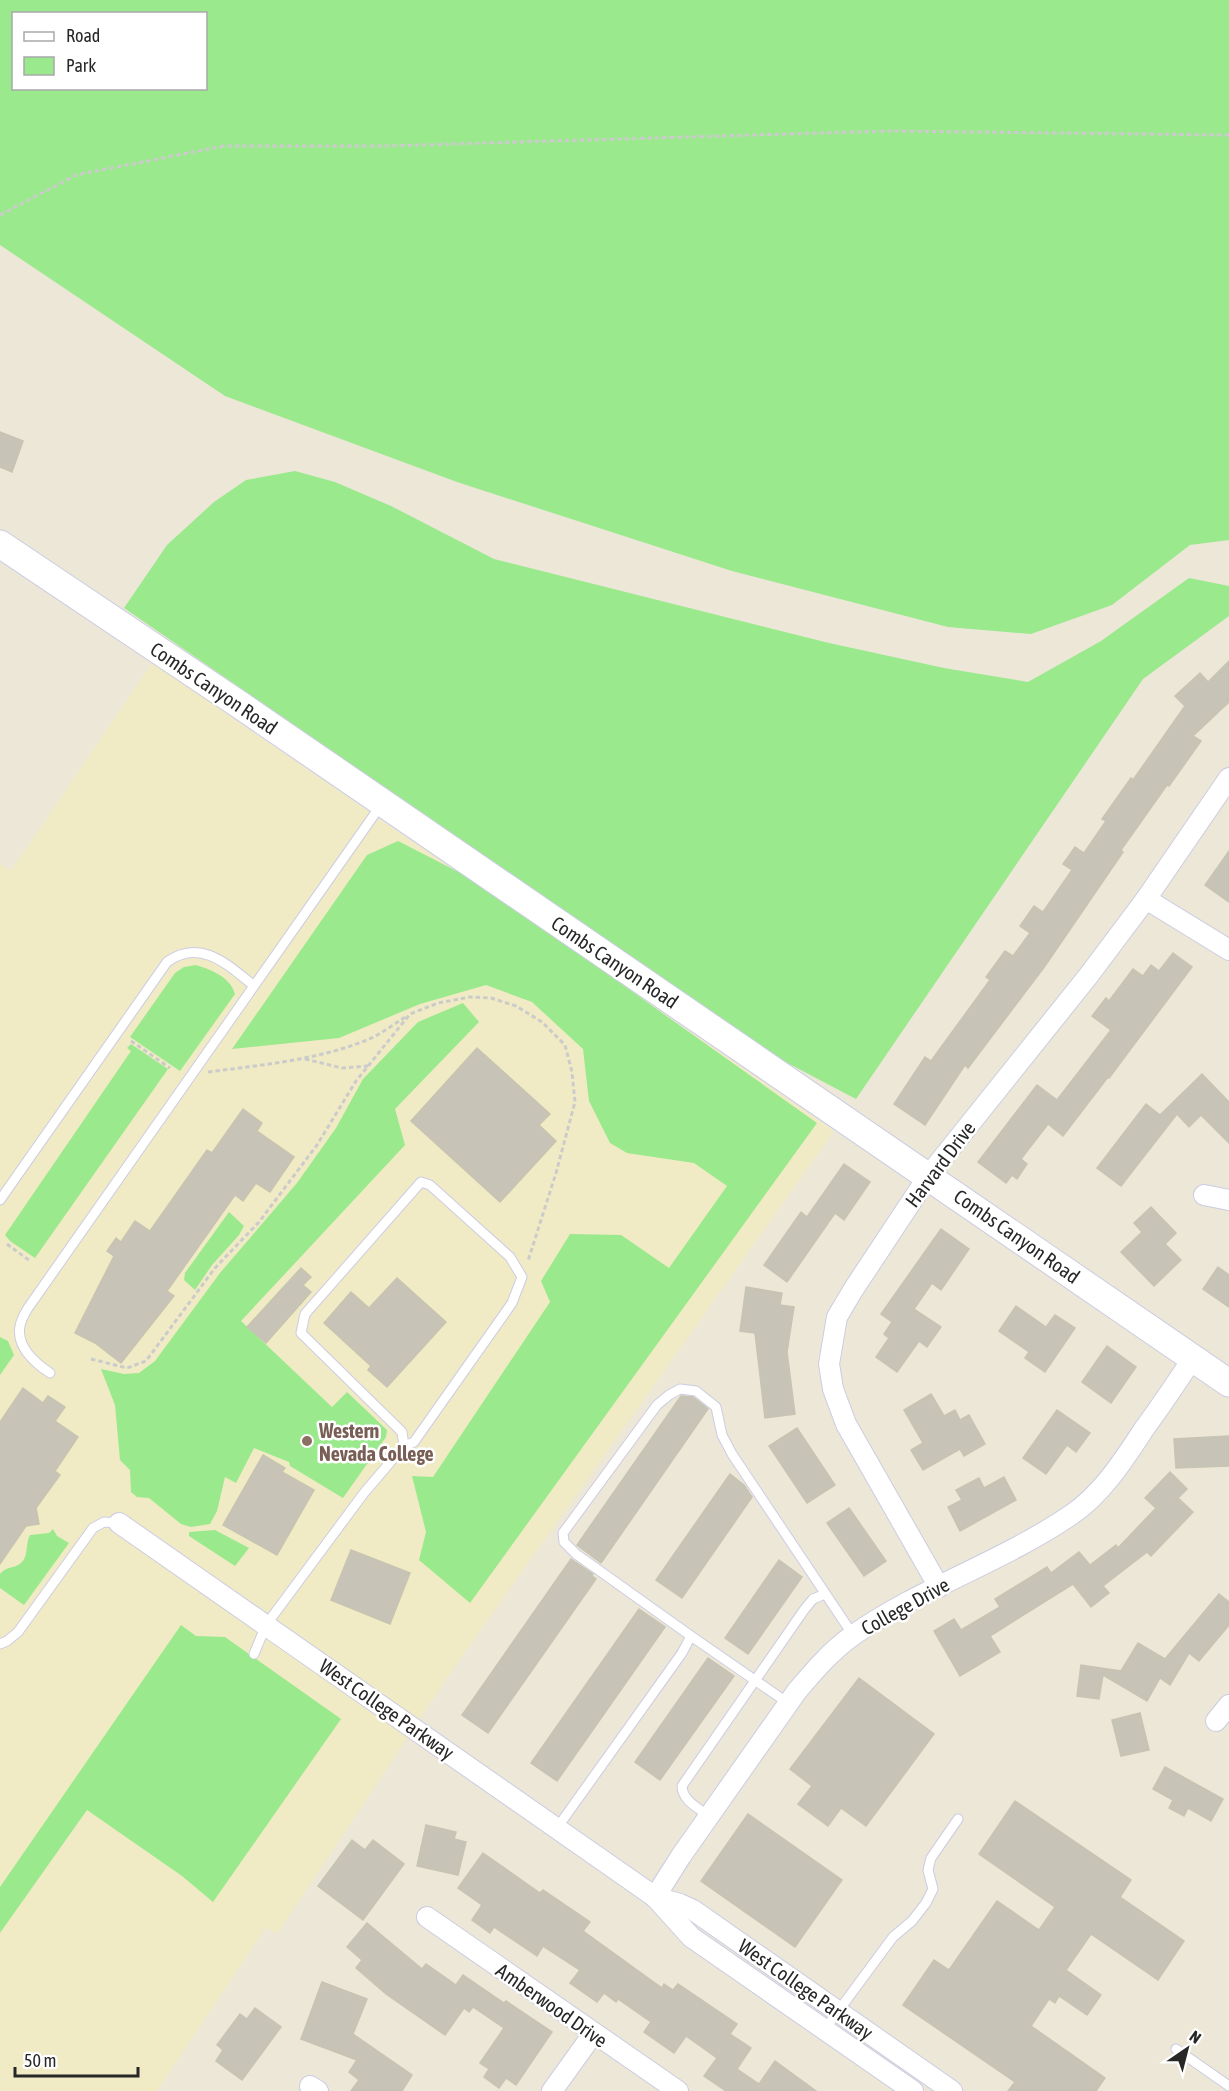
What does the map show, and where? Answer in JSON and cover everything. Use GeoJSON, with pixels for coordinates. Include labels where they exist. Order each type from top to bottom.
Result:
{"type":"FeatureCollection","features":[{"type":"Feature","properties":{"kind":"street","name":"Combs Canyon Road"},"geometry":{"type":"LineString","coordinates":[[0,544],[929,1175],[1229,1383]]}},
{"type":"Feature","properties":{"kind":"street","name":"Harvard Drive"},"geometry":{"type":"LineString","coordinates":[[939,1587],[846,1424],[833,1389],[829,1364],[837,1317],[929,1175],[1089,975],[1146,899],[1229,778]]}},
{"type":"Feature","properties":{"kind":"street"},"geometry":{"type":"LineString","coordinates":[[1146,899],[1229,950]]}},
{"type":"Feature","properties":{"kind":"street"},"geometry":{"type":"LineString","coordinates":[[1204,1195],[1214,1195],[1229,1200]]}},
{"type":"Feature","properties":{"kind":"street","name":"College Drive"},"geometry":{"type":"LineString","coordinates":[[655,1897],[788,1703],[818,1666],[853,1635],[896,1609],[1072,1515],[1095,1496],[1122,1462],[1193,1358]]}},
{"type":"Feature","properties":{"kind":"street","name":"West College Parkway"},"geometry":{"type":"LineString","coordinates":[[119,1522],[655,1897],[691,1936],[913,2091]]}},
{"type":"Feature","properties":{"kind":"street"},"geometry":{"type":"LineString","coordinates":[[1216,1721],[1229,1705]]}},
{"type":"Feature","properties":{"kind":"street","name":"West College Parkway"},"geometry":{"type":"LineString","coordinates":[[655,1897],[693,1910],[952,2091]]}},
{"type":"Feature","properties":{"kind":"street","name":"Amberwood Drive"},"geometry":{"type":"LineString","coordinates":[[427,1917],[678,2091]]}},
{"type":"Feature","properties":{"kind":"street"},"geometry":{"type":"LineString","coordinates":[[552,2091],[593,2034]]}},
{"type":"Feature","properties":{"kind":"lane"},"geometry":{"type":"LineString","coordinates":[[50,1373],[34,1362],[20,1339],[20,1325],[28,1308],[382,802]]}},
{"type":"Feature","properties":{"kind":"lane"},"geometry":{"type":"LineString","coordinates":[[0,1200],[167,962],[189,952],[202,952],[214,957],[253,985]]}},
{"type":"Feature","properties":{"kind":"lane"},"geometry":{"type":"LineString","coordinates":[[254,1654],[266,1625],[364,1492],[404,1446],[414,1442],[512,1303],[522,1277],[510,1257],[430,1185],[421,1182],[304,1314],[301,1333],[402,1432],[404,1446]]}},
{"type":"Feature","properties":{"kind":"lane"},"geometry":{"type":"LineString","coordinates":[[788,1703],[576,1554],[564,1542],[563,1533],[657,1405],[669,1395],[680,1389],[696,1390],[716,1407],[722,1436],[732,1454],[853,1635]]}},
{"type":"Feature","properties":{"kind":"lane"},"geometry":{"type":"LineString","coordinates":[[0,1644],[18,1632],[93,1528],[104,1522],[119,1522]]}},
{"type":"Feature","properties":{"kind":"lane"},"geometry":{"type":"LineString","coordinates":[[709,1816],[687,1799],[682,1792],[682,1786],[804,1610],[813,1599],[825,1594]]}},
{"type":"Feature","properties":{"kind":"lane"},"geometry":{"type":"LineString","coordinates":[[557,1828],[682,1653],[691,1636]]}},
{"type":"Feature","properties":{"kind":"lane"},"geometry":{"type":"LineString","coordinates":[[825,2029],[893,1937],[912,1921],[926,1903],[933,1889],[928,1870],[931,1858],[958,1819]]}},
{"type":"Feature","properties":{"kind":"lane"},"geometry":{"type":"LineString","coordinates":[[1176,2049],[1229,2086]]}},
{"type":"Feature","properties":{"kind":"path"},"geometry":{"type":"LineString","coordinates":[[0,215],[76,175],[224,146],[384,146],[889,131],[1229,135]]}},
{"type":"Feature","properties":{"kind":"path"},"geometry":{"type":"LineString","coordinates":[[192,1074],[324,1055],[369,1039],[410,1014],[438,1003],[470,997],[491,998],[516,1006],[542,1022],[565,1045],[572,1072],[575,1102],[556,1173],[522,1277]]}},
{"type":"Feature","properties":{"kind":"path"},"geometry":{"type":"LineString","coordinates":[[91,1359],[127,1368],[146,1361],[215,1268],[259,1222],[317,1145],[356,1081],[410,1014]]}},
{"type":"Feature","properties":{"kind":"path"},"geometry":{"type":"LineString","coordinates":[[131,1041],[170,1068]]}},
{"type":"Feature","properties":{"kind":"path"},"geometry":{"type":"LineString","coordinates":[[303,1058],[342,1068],[368,1066]]}},
{"type":"Feature","properties":{"kind":"path"},"geometry":{"type":"LineString","coordinates":[[7,1244],[30,1261]]}},
{"type":"Feature","properties":{"kind":"shaded area","name":"Western Nevada College"},"geometry":{"type":"Polygon","coordinates":[[[152,663],[834,1131],[448,1676],[277,1934],[266,1927],[157,2091],[0,2091],[0,864],[11,871],[152,663]]]}},
{"type":"Feature","properties":{"kind":"green space"},"geometry":{"type":"Polygon","coordinates":[[[0,0],[1229,0],[1229,540],[1190,545],[1112,605],[1031,634],[948,627],[732,571],[457,482],[225,396],[0,245],[0,0]]]}},
{"type":"Feature","properties":{"kind":"green space"},"geometry":{"type":"Polygon","coordinates":[[[295,471],[335,482],[391,506],[494,559],[829,643],[944,668],[1028,682],[1101,641],[1189,578],[1229,586],[1229,616],[1143,679],[856,1099],[778,1058],[124,608],[167,545],[214,502],[246,480],[295,471]]]}},
{"type":"Feature","properties":{"kind":"green space"},"geometry":{"type":"Polygon","coordinates":[[[398,841],[478,882],[817,1123],[470,1603],[419,1560],[426,1532],[412,1476],[433,1477],[550,1302],[541,1281],[570,1234],[621,1235],[669,1268],[727,1186],[694,1163],[627,1153],[610,1143],[589,1101],[583,1049],[532,1002],[486,985],[420,1004],[339,1038],[232,1049],[367,855],[398,841]]]}},
{"type":"Feature","properties":{"kind":"green space"},"geometry":{"type":"Polygon","coordinates":[[[196,965],[225,979],[235,994],[180,1071],[130,1037],[175,973],[184,967],[196,965]]]}},
{"type":"Feature","properties":{"kind":"green space"},"geometry":{"type":"Polygon","coordinates":[[[463,1003],[479,1022],[395,1109],[405,1145],[241,1321],[332,1407],[347,1392],[387,1430],[386,1437],[343,1498],[290,1466],[289,1462],[254,1448],[236,1483],[225,1477],[217,1511],[210,1524],[191,1527],[181,1524],[149,1498],[137,1497],[131,1492],[130,1470],[120,1460],[115,1405],[101,1369],[124,1374],[139,1373],[155,1361],[220,1273],[297,1183],[336,1128],[363,1079],[418,1022],[463,1003]]]}},
{"type":"Feature","properties":{"kind":"green space"},"geometry":{"type":"Polygon","coordinates":[[[131,1044],[168,1069],[35,1258],[5,1235],[131,1051],[127,1048],[131,1044]]]}},
{"type":"Feature","properties":{"kind":"green space"},"geometry":{"type":"Polygon","coordinates":[[[229,1212],[244,1226],[195,1290],[184,1280],[185,1273],[229,1212]]]}},
{"type":"Feature","properties":{"kind":"green space"},"geometry":{"type":"Polygon","coordinates":[[[0,1337],[8,1341],[14,1355],[0,1375],[0,1337]]]}},
{"type":"Feature","properties":{"kind":"green space"},"geometry":{"type":"Polygon","coordinates":[[[53,1529],[57,1536],[69,1543],[24,1605],[0,1588],[0,1574],[23,1560],[30,1535],[49,1533],[53,1529]]]}},
{"type":"Feature","properties":{"kind":"green space"},"geometry":{"type":"Polygon","coordinates":[[[215,1530],[249,1548],[235,1566],[189,1536],[189,1532],[215,1530]]]}},
{"type":"Feature","properties":{"kind":"green space"},"geometry":{"type":"Polygon","coordinates":[[[181,1625],[196,1636],[225,1637],[341,1719],[213,1902],[182,1876],[87,1810],[0,1933],[0,1887],[181,1625]]]}},
{"type":"Feature","properties":{"kind":"building"},"geometry":{"type":"Polygon","coordinates":[[[0,432],[23,441],[12,472],[0,467],[0,432]]]}},
{"type":"Feature","properties":{"kind":"building"},"geometry":{"type":"Polygon","coordinates":[[[1229,661],[1229,702],[1193,736],[1201,741],[1121,850],[1123,852],[1045,966],[968,1068],[965,1065],[925,1125],[894,1104],[925,1057],[931,1061],[990,980],[986,977],[1005,951],[1013,956],[1030,933],[1020,926],[1034,906],[1043,912],[1072,870],[1063,864],[1075,847],[1084,853],[1106,821],[1102,819],[1131,778],[1133,780],[1185,706],[1175,696],[1200,673],[1208,682],[1229,661]]]}},
{"type":"Feature","properties":{"kind":"building"},"geometry":{"type":"Polygon","coordinates":[[[1229,851],[1229,902],[1205,885],[1229,851]]]}},
{"type":"Feature","properties":{"kind":"building"},"geometry":{"type":"Polygon","coordinates":[[[1173,953],[1192,967],[1063,1136],[1048,1124],[1021,1159],[1027,1164],[1017,1179],[1012,1175],[1006,1183],[978,1162],[1037,1085],[1057,1100],[1111,1030],[1092,1016],[1106,998],[1109,1001],[1133,969],[1143,976],[1151,965],[1159,971],[1173,953]]]}},
{"type":"Feature","properties":{"kind":"building"},"geometry":{"type":"Polygon","coordinates":[[[477,1048],[550,1114],[539,1125],[556,1141],[500,1202],[411,1121],[477,1048]]]}},
{"type":"Feature","properties":{"kind":"building"},"geometry":{"type":"Polygon","coordinates":[[[1202,1074],[1229,1102],[1229,1143],[1201,1115],[1189,1127],[1177,1114],[1121,1186],[1097,1168],[1146,1104],[1160,1115],[1202,1074]]]}},
{"type":"Feature","properties":{"kind":"building"},"geometry":{"type":"Polygon","coordinates":[[[243,1109],[262,1123],[257,1131],[294,1157],[270,1192],[256,1183],[243,1201],[235,1195],[167,1291],[174,1296],[121,1363],[95,1343],[75,1333],[114,1256],[107,1251],[116,1238],[121,1242],[135,1221],[150,1231],[207,1150],[212,1153],[243,1109]]]}},
{"type":"Feature","properties":{"kind":"building"},"geometry":{"type":"Polygon","coordinates":[[[844,1164],[870,1182],[844,1220],[835,1213],[787,1282],[764,1265],[801,1212],[807,1217],[844,1164]]]}},
{"type":"Feature","properties":{"kind":"building"},"geometry":{"type":"Polygon","coordinates":[[[1151,1207],[1176,1233],[1165,1244],[1181,1260],[1154,1286],[1121,1252],[1142,1232],[1134,1223],[1151,1207]]]}},
{"type":"Feature","properties":{"kind":"building"},"geometry":{"type":"Polygon","coordinates":[[[941,1229],[969,1249],[941,1290],[932,1283],[914,1309],[941,1327],[927,1347],[919,1341],[897,1372],[876,1357],[889,1338],[884,1334],[892,1322],[881,1314],[941,1229]]]}},
{"type":"Feature","properties":{"kind":"building"},"geometry":{"type":"Polygon","coordinates":[[[1218,1267],[1229,1275],[1229,1307],[1203,1289],[1218,1267]]]}},
{"type":"Feature","properties":{"kind":"building"},"geometry":{"type":"Polygon","coordinates":[[[301,1268],[311,1277],[303,1285],[311,1292],[266,1343],[247,1327],[301,1268]]]}},
{"type":"Feature","properties":{"kind":"building"},"geometry":{"type":"Polygon","coordinates":[[[397,1278],[446,1322],[387,1387],[368,1370],[371,1366],[324,1323],[351,1292],[369,1308],[397,1278]]]}},
{"type":"Feature","properties":{"kind":"building"},"geometry":{"type":"Polygon","coordinates":[[[746,1287],[782,1293],[780,1305],[794,1307],[787,1352],[795,1414],[765,1418],[755,1333],[740,1331],[746,1287]]]}},
{"type":"Feature","properties":{"kind":"building"},"geometry":{"type":"Polygon","coordinates":[[[1016,1306],[1046,1327],[1055,1315],[1075,1328],[1045,1372],[1025,1358],[1029,1352],[999,1331],[1016,1306]]]}},
{"type":"Feature","properties":{"kind":"building"},"geometry":{"type":"Polygon","coordinates":[[[1107,1346],[1136,1367],[1111,1403],[1082,1382],[1107,1346]]]}},
{"type":"Feature","properties":{"kind":"building"},"geometry":{"type":"Polygon","coordinates":[[[23,1388],[43,1403],[48,1396],[65,1407],[55,1421],[78,1437],[55,1471],[60,1475],[36,1508],[39,1524],[26,1526],[0,1564],[0,1422],[23,1388]]]}},
{"type":"Feature","properties":{"kind":"building"},"geometry":{"type":"Polygon","coordinates":[[[931,1394],[944,1416],[955,1410],[960,1420],[969,1415],[985,1444],[964,1456],[960,1449],[923,1470],[911,1450],[923,1443],[904,1410],[931,1394]]]}},
{"type":"Feature","properties":{"kind":"building"},"geometry":{"type":"Polygon","coordinates":[[[681,1396],[693,1397],[708,1409],[601,1563],[577,1545],[681,1396]]]}},
{"type":"Feature","properties":{"kind":"building"},"geometry":{"type":"Polygon","coordinates":[[[1057,1410],[1090,1433],[1076,1452],[1067,1445],[1046,1474],[1023,1458],[1057,1410]]]}},
{"type":"Feature","properties":{"kind":"building"},"geometry":{"type":"Polygon","coordinates":[[[797,1428],[835,1485],[807,1503],[769,1446],[797,1428]]]}},
{"type":"Feature","properties":{"kind":"building"},"geometry":{"type":"Polygon","coordinates":[[[1229,1436],[1229,1466],[1176,1468],[1174,1439],[1229,1436]]]}},
{"type":"Feature","properties":{"kind":"building"},"geometry":{"type":"Polygon","coordinates":[[[263,1455],[285,1468],[282,1472],[314,1490],[277,1555],[223,1525],[263,1455]]]}},
{"type":"Feature","properties":{"kind":"building"},"geometry":{"type":"Polygon","coordinates":[[[1170,1472],[1187,1489],[1178,1498],[1193,1512],[1151,1556],[1147,1552],[1103,1586],[1109,1593],[1091,1607],[1073,1584],[990,1636],[1000,1652],[960,1676],[934,1631],[954,1619],[961,1630],[1000,1607],[995,1599],[1047,1567],[1051,1573],[1079,1552],[1090,1565],[1116,1545],[1118,1548],[1156,1508],[1145,1498],[1170,1472]]]}},
{"type":"Feature","properties":{"kind":"building"},"geometry":{"type":"Polygon","coordinates":[[[730,1474],[744,1485],[752,1497],[682,1598],[656,1580],[730,1474]]]}},
{"type":"Feature","properties":{"kind":"building"},"geometry":{"type":"Polygon","coordinates":[[[1004,1477],[1016,1500],[960,1531],[948,1507],[962,1500],[956,1490],[979,1478],[984,1488],[1004,1477]]]}},
{"type":"Feature","properties":{"kind":"building"},"geometry":{"type":"Polygon","coordinates":[[[849,1508],[886,1561],[864,1576],[827,1523],[849,1508]]]}},
{"type":"Feature","properties":{"kind":"building"},"geometry":{"type":"Polygon","coordinates":[[[351,1550],[410,1573],[390,1624],[331,1600],[351,1550]]]}},
{"type":"Feature","properties":{"kind":"building"},"geometry":{"type":"Polygon","coordinates":[[[571,1559],[593,1574],[592,1576],[596,1579],[488,1733],[462,1715],[571,1559]]]}},
{"type":"Feature","properties":{"kind":"building"},"geometry":{"type":"Polygon","coordinates":[[[779,1560],[802,1577],[748,1654],[725,1638],[779,1560]]]}},
{"type":"Feature","properties":{"kind":"building"},"geometry":{"type":"Polygon","coordinates":[[[1219,1594],[1229,1602],[1229,1625],[1199,1661],[1189,1653],[1170,1685],[1160,1678],[1147,1701],[1103,1675],[1099,1699],[1077,1696],[1081,1665],[1121,1671],[1138,1643],[1165,1659],[1219,1594]]]}},
{"type":"Feature","properties":{"kind":"building"},"geometry":{"type":"Polygon","coordinates":[[[639,1609],[665,1627],[557,1781],[531,1763],[639,1609]]]}},
{"type":"Feature","properties":{"kind":"building"},"geometry":{"type":"Polygon","coordinates":[[[708,1658],[734,1676],[660,1780],[635,1762],[708,1658]]]}},
{"type":"Feature","properties":{"kind":"building"},"geometry":{"type":"Polygon","coordinates":[[[859,1678],[934,1734],[866,1826],[841,1808],[828,1826],[798,1804],[812,1786],[790,1769],[859,1678]]]}},
{"type":"Feature","properties":{"kind":"building"},"geometry":{"type":"Polygon","coordinates":[[[1140,1713],[1149,1750],[1121,1756],[1112,1720],[1140,1713]]]}},
{"type":"Feature","properties":{"kind":"building"},"geometry":{"type":"Polygon","coordinates":[[[1165,1767],[1223,1799],[1211,1821],[1188,1808],[1184,1816],[1169,1808],[1173,1800],[1153,1789],[1165,1767]]]}},
{"type":"Feature","properties":{"kind":"building"},"geometry":{"type":"Polygon","coordinates":[[[1015,1801],[1131,1880],[1120,1897],[1184,1941],[1158,1980],[1091,1934],[1066,1970],[1101,1995],[1087,2015],[1059,1996],[1055,2003],[1049,1999],[1031,2026],[1105,2078],[1096,2091],[1008,2091],[1015,2082],[903,2005],[934,1960],[949,1970],[997,1901],[1039,1930],[1055,1907],[979,1854],[1015,1801]]]}},
{"type":"Feature","properties":{"kind":"building"},"geometry":{"type":"Polygon","coordinates":[[[748,1814],[842,1880],[795,1947],[701,1881],[748,1814]]]}},
{"type":"Feature","properties":{"kind":"building"},"geometry":{"type":"Polygon","coordinates":[[[426,1825],[456,1832],[454,1839],[466,1842],[458,1875],[417,1866],[426,1825]]]}},
{"type":"Feature","properties":{"kind":"building"},"geometry":{"type":"Polygon","coordinates":[[[352,1840],[365,1850],[373,1840],[404,1864],[363,1920],[318,1886],[352,1840]]]}},
{"type":"Feature","properties":{"kind":"building"},"geometry":{"type":"Polygon","coordinates":[[[483,1853],[540,1893],[543,1890],[590,1922],[583,1931],[662,1988],[664,1984],[673,1990],[678,1984],[737,2024],[730,2034],[751,2048],[737,2069],[759,2084],[775,2061],[816,2091],[726,2091],[704,2076],[717,2058],[686,2036],[674,2053],[644,2032],[651,2022],[618,1999],[616,2002],[604,1993],[597,2002],[570,1983],[580,1970],[543,1946],[537,1956],[494,1927],[490,1933],[472,1920],[482,1905],[458,1888],[483,1853]]]}},
{"type":"Feature","properties":{"kind":"building"},"geometry":{"type":"Polygon","coordinates":[[[367,1923],[422,1969],[426,1964],[456,1985],[463,1975],[552,2032],[516,2085],[506,2078],[499,2088],[484,2077],[489,2069],[480,2063],[504,2028],[473,2007],[469,2012],[464,2008],[445,2035],[386,1994],[356,1968],[362,1960],[347,1947],[367,1923]]]}},
{"type":"Feature","properties":{"kind":"building"},"geometry":{"type":"Polygon","coordinates":[[[322,1982],[367,1999],[353,2034],[412,2075],[402,2091],[351,2091],[359,2080],[349,2072],[357,2060],[301,2039],[322,1982]]]}},
{"type":"Feature","properties":{"kind":"building"},"geometry":{"type":"Polygon","coordinates":[[[255,2008],[281,2027],[242,2080],[216,2061],[223,2050],[217,2045],[240,2014],[247,2019],[255,2008]]]}},
{"type":"Feature","properties":{"kind":"place","name":"Western Nevada College"},"geometry":{"type":"Point","coordinates":[307,1441]}}]}
